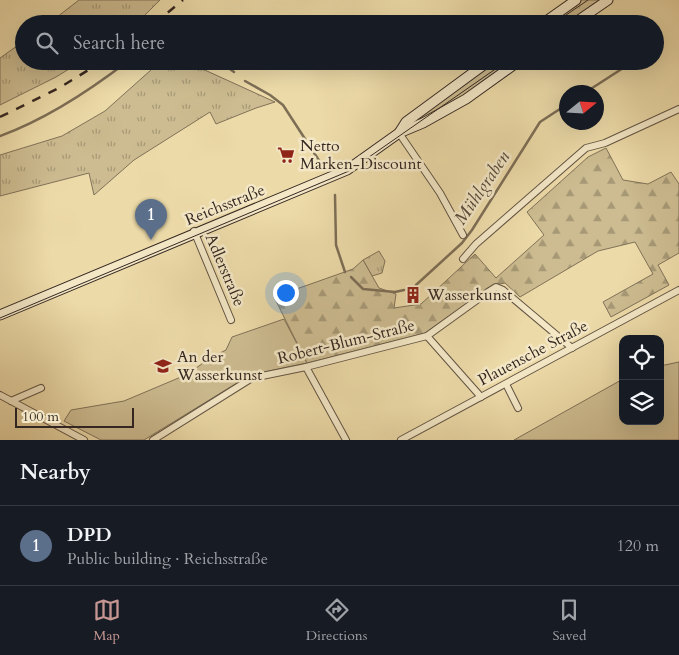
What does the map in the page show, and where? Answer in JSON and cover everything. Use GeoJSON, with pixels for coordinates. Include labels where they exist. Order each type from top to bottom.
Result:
{"type":"FeatureCollection","features":[{"type":"Feature","properties":{"kind":"main road"},"geometry":{"type":"LineString","coordinates":[[555,15],[576,0]]}},
{"type":"Feature","properties":{"kind":"main road"},"geometry":{"type":"LineString","coordinates":[[586,15],[608,0]]}},
{"type":"Feature","properties":{"kind":"main road","name":"Reichsstraße"},"geometry":{"type":"LineString","coordinates":[[399,133],[406,122],[476,70]]}},
{"type":"Feature","properties":{"kind":"main road","name":"Reichsstraße"},"geometry":{"type":"LineString","coordinates":[[0,316],[195,232],[347,170],[399,133],[423,123],[458,103],[506,70]]}},
{"type":"Feature","properties":{"kind":"street"},"geometry":{"type":"LineString","coordinates":[[463,259],[476,244],[586,148],[605,143],[679,109]]}},
{"type":"Feature","properties":{"kind":"street"},"geometry":{"type":"LineString","coordinates":[[399,133],[440,193],[462,235]]}},
{"type":"Feature","properties":{"kind":"street","name":"Adlerstraße"},"geometry":{"type":"LineString","coordinates":[[195,232],[232,320]]}},
{"type":"Feature","properties":{"kind":"street","name":"Robert-Blum-Straße"},"geometry":{"type":"LineString","coordinates":[[153,440],[252,378],[306,368],[427,336],[496,287],[503,290],[572,348]]}},
{"type":"Feature","properties":{"kind":"street","name":"Plauensche Straße"},"geometry":{"type":"LineString","coordinates":[[401,440],[679,290]]}},
{"type":"Feature","properties":{"kind":"street"},"geometry":{"type":"LineString","coordinates":[[427,336],[480,397]]}},
{"type":"Feature","properties":{"kind":"street"},"geometry":{"type":"LineString","coordinates":[[306,368],[346,440]]}},
{"type":"Feature","properties":{"kind":"street"},"geometry":{"type":"LineString","coordinates":[[506,384],[518,408]]}},
{"type":"Feature","properties":{"kind":"street"},"geometry":{"type":"LineString","coordinates":[[11,400],[41,388]]}},
{"type":"Feature","properties":{"kind":"street"},"geometry":{"type":"LineString","coordinates":[[0,395],[84,440]]}},
{"type":"Feature","properties":{"kind":"green space"},"geometry":{"type":"Polygon","coordinates":[[[79,0],[160,0],[145,15],[60,15],[79,0]]]}},
{"type":"Feature","properties":{"kind":"green space"},"geometry":{"type":"Polygon","coordinates":[[[581,0],[599,0],[601,2],[583,15],[560,15],[581,0]]]}},
{"type":"Feature","properties":{"kind":"green space"},"geometry":{"type":"Polygon","coordinates":[[[15,47],[15,70],[67,70],[0,105],[0,58],[15,47]]]}},
{"type":"Feature","properties":{"kind":"green space"},"geometry":{"type":"Polygon","coordinates":[[[151,70],[205,70],[275,102],[216,124],[210,112],[134,160],[94,195],[89,173],[0,196],[0,155],[62,136],[105,111],[151,70]]]}},
{"type":"Feature","properties":{"kind":"green space"},"geometry":{"type":"Polygon","coordinates":[[[481,70],[503,70],[474,91],[415,125],[406,123],[481,70]]]}},
{"type":"Feature","properties":{"kind":"green space"},"geometry":{"type":"Polygon","coordinates":[[[606,148],[623,180],[648,184],[671,172],[679,184],[679,253],[658,265],[669,285],[611,317],[603,302],[653,274],[635,242],[598,251],[520,297],[505,283],[493,285],[425,333],[307,363],[274,297],[353,269],[363,260],[379,288],[396,294],[394,308],[421,304],[475,254],[496,278],[544,235],[527,212],[588,157],[606,148]]]}},
{"type":"Feature","properties":{"kind":"green space"},"geometry":{"type":"Polygon","coordinates":[[[379,251],[385,261],[382,273],[372,276],[363,260],[379,251]]]}},
{"type":"Feature","properties":{"kind":"green space"},"geometry":{"type":"Polygon","coordinates":[[[284,319],[307,363],[250,375],[144,440],[101,440],[64,421],[71,410],[124,401],[188,374],[210,358],[226,350],[232,337],[284,319]]]}},
{"type":"Feature","properties":{"kind":"green space"},"geometry":{"type":"Polygon","coordinates":[[[679,362],[679,440],[514,440],[619,381],[619,425],[664,425],[664,365],[679,362]]]}},
{"type":"Feature","properties":{"kind":"waterway","name":"Mühlgraben"},"geometry":{"type":"LineString","coordinates":[[0,136],[51,113],[116,70]]}},
{"type":"Feature","properties":{"kind":"waterway","name":"Mühlgraben"},"geometry":{"type":"LineString","coordinates":[[597,85],[620,70]]}},
{"type":"Feature","properties":{"kind":"waterway","name":"Mühlgraben"},"geometry":{"type":"LineString","coordinates":[[245,81],[270,95],[283,105],[320,162]]}},
{"type":"Feature","properties":{"kind":"waterway","name":"Mühlgraben"},"geometry":{"type":"LineString","coordinates":[[416,285],[462,243],[540,122],[559,110]]}},
{"type":"Feature","properties":{"kind":"waterway","name":"Mühlgraben"},"geometry":{"type":"LineString","coordinates":[[335,195],[336,245],[345,272]]}},
{"type":"Feature","properties":{"kind":"waterway","name":"Mühlgraben"},"geometry":{"type":"LineString","coordinates":[[351,277],[363,289],[395,292],[404,290]]}},
{"type":"Feature","properties":{"kind":"tram line"},"geometry":{"type":"LineString","coordinates":[[566,15],[588,0]]}},
{"type":"Feature","properties":{"kind":"tram line"},"geometry":{"type":"LineString","coordinates":[[0,318],[349,171],[494,70]]}},
{"type":"Feature","properties":{"kind":"railway"},"geometry":{"type":"LineString","coordinates":[[165,15],[183,0]]}},
{"type":"Feature","properties":{"kind":"railway"},"geometry":{"type":"LineString","coordinates":[[0,117],[59,88],[88,70]]}},
{"type":"Feature","properties":{"kind":"place","name":"Netto Marken-Discount"},"geometry":{"type":"Point","coordinates":[286,155]}},
{"type":"Feature","properties":{"kind":"place","name":"DPD"},"geometry":{"type":"Point","coordinates":[151,240]}},
{"type":"Feature","properties":{"kind":"place","name":"Wasserkunst"},"geometry":{"type":"Point","coordinates":[413,295]}},
{"type":"Feature","properties":{"kind":"place","name":"An der Wasserkunst"},"geometry":{"type":"Point","coordinates":[163,366]}}]}
